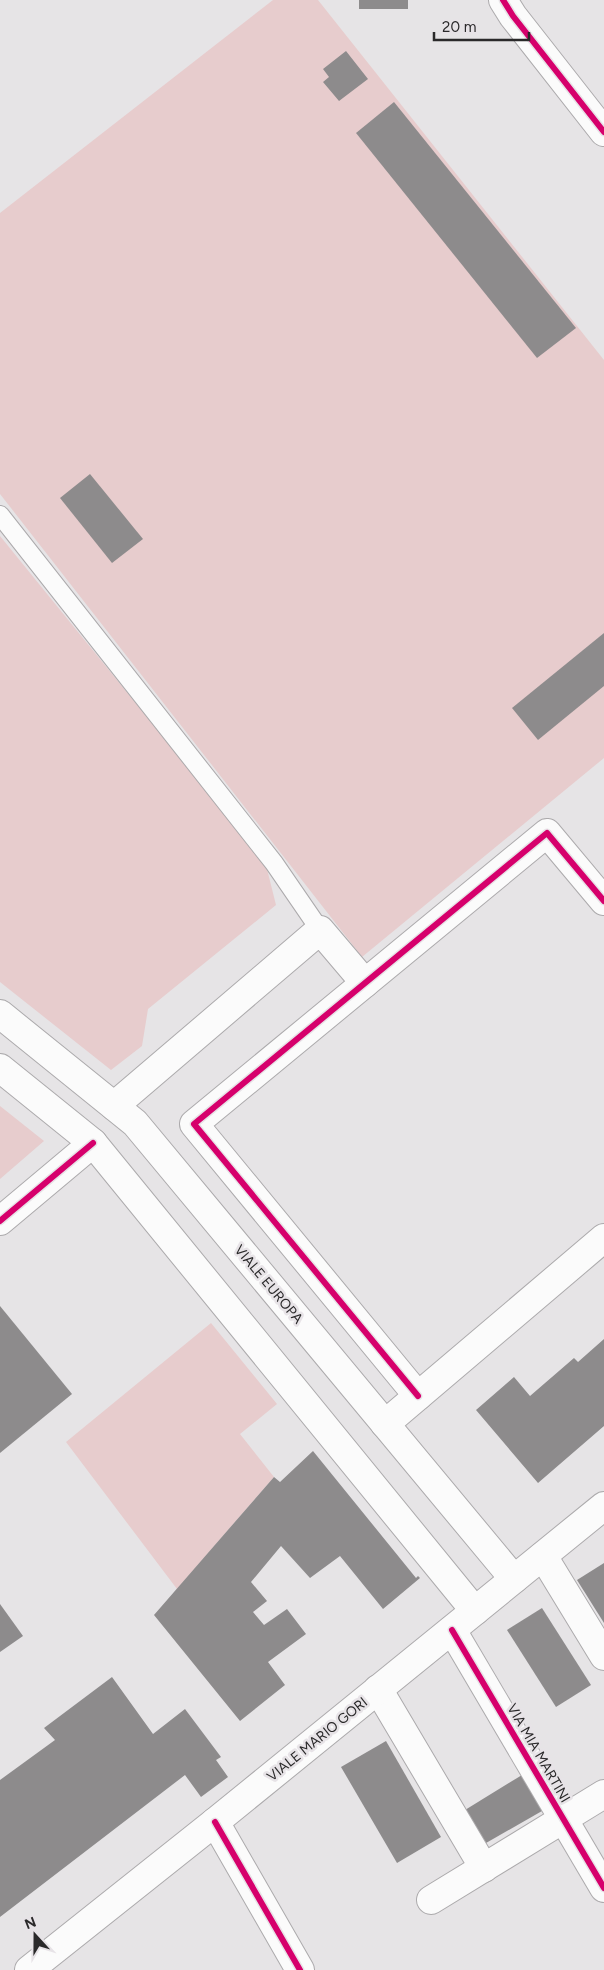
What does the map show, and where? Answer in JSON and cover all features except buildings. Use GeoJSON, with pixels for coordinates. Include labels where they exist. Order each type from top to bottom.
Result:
{"type":"FeatureCollection","features":[{"type":"Feature","properties":{"kind":"street"},"geometry":{"type":"LineString","coordinates":[[503,0],[513,16],[604,132]]}},
{"type":"Feature","properties":{"kind":"street"},"geometry":{"type":"LineString","coordinates":[[418,1396],[194,1124],[547,833],[604,901]]}},
{"type":"Feature","properties":{"kind":"street"},"geometry":{"type":"LineString","coordinates":[[114,1106],[320,930],[365,983]]}},
{"type":"Feature","properties":{"kind":"street","name":"VIALE EUROPA"},"geometry":{"type":"LineString","coordinates":[[0,1014],[135,1123],[514,1580]]}},
{"type":"Feature","properties":{"kind":"street"},"geometry":{"type":"LineString","coordinates":[[0,1068],[93,1144],[475,1611]]}},
{"type":"Feature","properties":{"kind":"street"},"geometry":{"type":"LineString","coordinates":[[0,1222],[93,1144]]}},
{"type":"Feature","properties":{"kind":"street"},"geometry":{"type":"LineString","coordinates":[[385,1424],[604,1238]]}},
{"type":"Feature","properties":{"kind":"street","name":"VIALE MARIO GORI"},"geometry":{"type":"LineString","coordinates":[[29,1970],[215,1822],[604,1506]]}},
{"type":"Feature","properties":{"kind":"street"},"geometry":{"type":"LineString","coordinates":[[543,1556],[604,1656]]}},
{"type":"Feature","properties":{"kind":"street","name":"VIA MIA MARTINI"},"geometry":{"type":"LineString","coordinates":[[452,1630],[604,1888]]}},
{"type":"Feature","properties":{"kind":"street"},"geometry":{"type":"LineString","coordinates":[[378,1690],[484,1868]]}},
{"type":"Feature","properties":{"kind":"street"},"geometry":{"type":"LineString","coordinates":[[431,1900],[604,1794]]}},
{"type":"Feature","properties":{"kind":"street"},"geometry":{"type":"LineString","coordinates":[[215,1822],[300,1970]]}},
{"type":"Feature","properties":{"kind":"lane"},"geometry":{"type":"LineString","coordinates":[[0,516],[274,863],[320,930]]}},
{"type":"Feature","properties":{"kind":"shaded area"},"geometry":{"type":"Polygon","coordinates":[[[273,0],[318,0],[604,360],[604,758],[362,957],[0,494],[0,213],[273,0]]]}},
{"type":"Feature","properties":{"kind":"shaded area"},"geometry":{"type":"Polygon","coordinates":[[[0,536],[191,771],[267,869],[276,905],[148,1009],[142,1046],[111,1070],[0,982],[0,536]]]}},
{"type":"Feature","properties":{"kind":"shaded area"},"geometry":{"type":"Polygon","coordinates":[[[0,1106],[44,1141],[0,1179],[0,1106]]]}},
{"type":"Feature","properties":{"kind":"shaded area"},"geometry":{"type":"Polygon","coordinates":[[[211,1323],[277,1404],[240,1434],[274,1477],[177,1589],[66,1442],[211,1323]]]}},
{"type":"Feature","properties":{"kind":"cycle path"},"geometry":{"type":"LineString","coordinates":[[503,0],[513,16],[604,132]]}},
{"type":"Feature","properties":{"kind":"cycle path"},"geometry":{"type":"LineString","coordinates":[[418,1396],[194,1124],[547,833],[604,901]]}},
{"type":"Feature","properties":{"kind":"cycle path"},"geometry":{"type":"LineString","coordinates":[[0,1221],[93,1143]]}},
{"type":"Feature","properties":{"kind":"cycle path"},"geometry":{"type":"LineString","coordinates":[[452,1630],[604,1888]]}},
{"type":"Feature","properties":{"kind":"cycle path"},"geometry":{"type":"LineString","coordinates":[[215,1822],[300,1970]]}}]}
